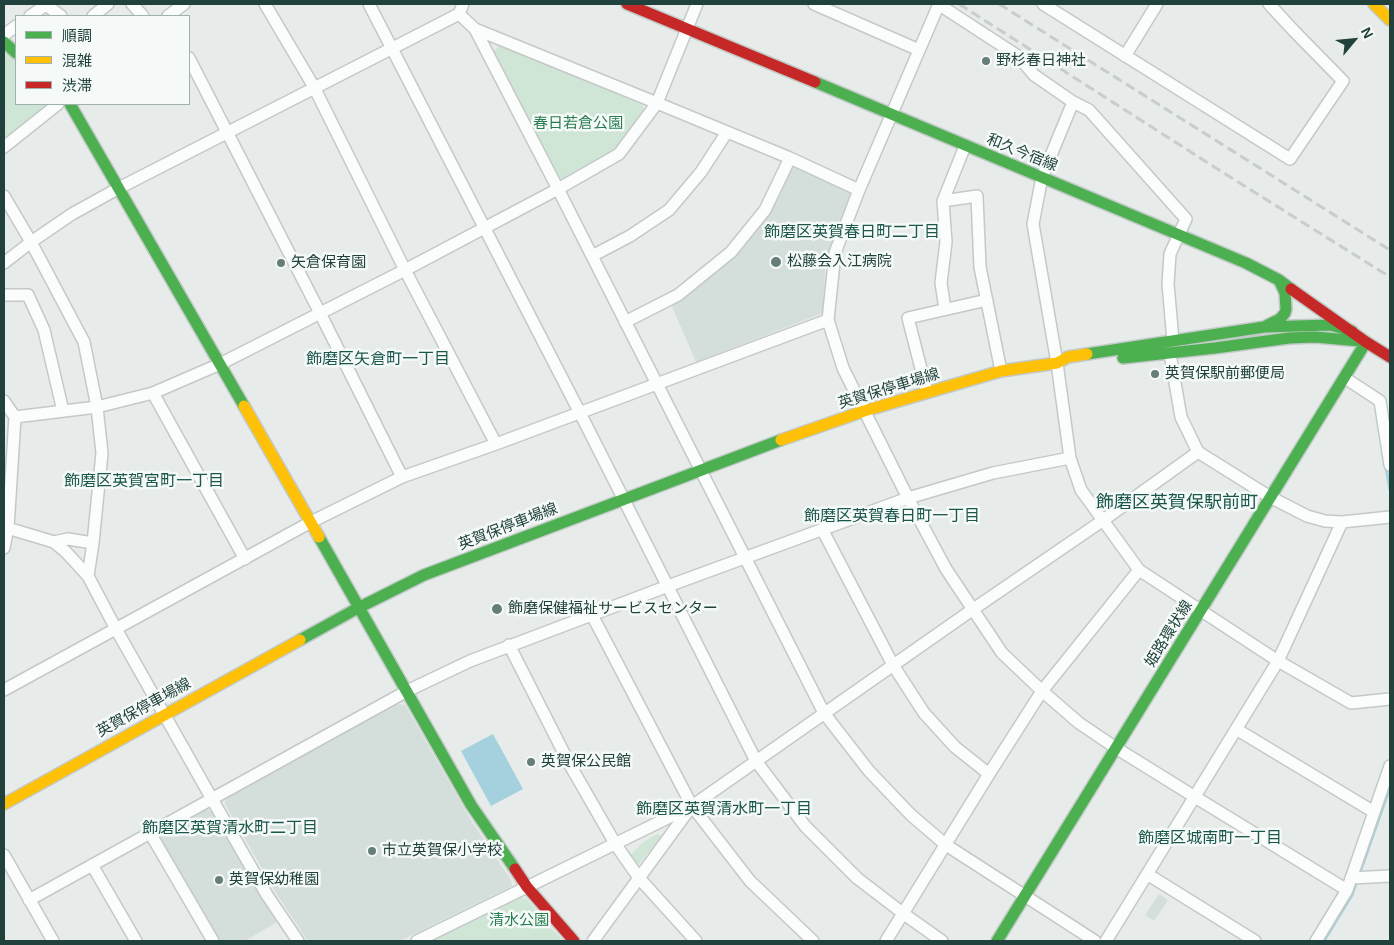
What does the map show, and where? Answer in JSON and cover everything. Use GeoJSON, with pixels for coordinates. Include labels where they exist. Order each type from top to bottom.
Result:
{"type":"FeatureCollection","features":[{"type":"Feature","properties":{"kind":"main road","name":"和久今宿線"},"geometry":{"type":"LineString","coordinates":[[627,4],[1246,264],[1279,280],[1390,357]]}},
{"type":"Feature","properties":{"kind":"main road"},"geometry":{"type":"LineString","coordinates":[[1374,4],[1390,20]]}},
{"type":"Feature","properties":{"kind":"main road"},"geometry":{"type":"LineString","coordinates":[[4,42],[15,52]]}},
{"type":"Feature","properties":{"kind":"main road"},"geometry":{"type":"LineString","coordinates":[[71,105],[311,522],[471,805],[527,887],[574,941]]}},
{"type":"Feature","properties":{"kind":"main road"},"geometry":{"type":"LineString","coordinates":[[1264,327],[1280,319],[1285,313],[1287,299],[1279,280]]}},
{"type":"Feature","properties":{"kind":"main road","name":"英賀保停車場線"},"geometry":{"type":"LineString","coordinates":[[4,804],[358,608],[424,575],[789,437],[927,392],[1001,372],[1057,362],[1068,357],[1264,327],[1330,325],[1352,331]]}},
{"type":"Feature","properties":{"kind":"main road","name":"英賀保停車場線"},"geometry":{"type":"LineString","coordinates":[[1057,362],[1070,366],[1131,357],[1315,336],[1366,342]]}},
{"type":"Feature","properties":{"kind":"main road","name":"姫路環状線"},"geometry":{"type":"LineString","coordinates":[[997,941],[1366,342]]}},
{"type":"Feature","properties":{"kind":"street"},"geometry":{"type":"LineString","coordinates":[[94,15],[108,4]]}},
{"type":"Feature","properties":{"kind":"street"},"geometry":{"type":"LineString","coordinates":[[132,4],[142,15]]}},
{"type":"Feature","properties":{"kind":"street"},"geometry":{"type":"LineString","coordinates":[[169,15],[184,4]]}},
{"type":"Feature","properties":{"kind":"street"},"geometry":{"type":"LineString","coordinates":[[265,4],[314,87],[405,270],[496,444]]}},
{"type":"Feature","properties":{"kind":"street"},"geometry":{"type":"LineString","coordinates":[[369,4],[580,413],[756,761],[805,826],[857,878],[942,941]]}},
{"type":"Feature","properties":{"kind":"street"},"geometry":{"type":"LineString","coordinates":[[15,417],[97,407],[153,393],[220,364],[405,270],[558,189],[619,154],[657,103],[697,4]]}},
{"type":"Feature","properties":{"kind":"street"},"geometry":{"type":"LineString","coordinates":[[814,4],[919,50]]}},
{"type":"Feature","properties":{"kind":"street"},"geometry":{"type":"LineString","coordinates":[[1173,340],[1168,284],[1170,254],[1186,219],[1089,110],[1073,102],[1034,74],[1018,56],[939,4],[835,253],[828,320],[843,368],[946,569],[1002,653],[1042,691],[1079,722],[1116,748],[1347,890]]}},
{"type":"Feature","properties":{"kind":"street"},"geometry":{"type":"LineString","coordinates":[[1043,4],[1058,7],[1125,56],[1290,159],[1343,81],[1269,4]]}},
{"type":"Feature","properties":{"kind":"street"},"geometry":{"type":"LineString","coordinates":[[1125,56],[1157,4]]}},
{"type":"Feature","properties":{"kind":"street"},"geometry":{"type":"LineString","coordinates":[[31,15],[46,5],[60,15]]}},
{"type":"Feature","properties":{"kind":"street"},"geometry":{"type":"LineString","coordinates":[[4,264],[31,242],[72,214],[391,48],[461,9],[475,30],[558,189],[824,713],[869,771],[911,815],[946,845],[1095,941]]}},
{"type":"Feature","properties":{"kind":"street"},"geometry":{"type":"LineString","coordinates":[[4,35],[15,27]]}},
{"type":"Feature","properties":{"kind":"street"},"geometry":{"type":"LineString","coordinates":[[475,30],[790,158],[860,190]]}},
{"type":"Feature","properties":{"kind":"street"},"geometry":{"type":"LineString","coordinates":[[190,60],[402,477]]}},
{"type":"Feature","properties":{"kind":"street"},"geometry":{"type":"LineString","coordinates":[[1073,102],[1042,177],[1033,224],[1057,362],[1070,458],[1081,490],[1139,570],[1278,661],[1350,703],[1390,700]]}},
{"type":"Feature","properties":{"kind":"street"},"geometry":{"type":"LineString","coordinates":[[4,146],[57,105]]}},
{"type":"Feature","properties":{"kind":"street"},"geometry":{"type":"LineString","coordinates":[[592,256],[630,236],[669,210],[701,172],[727,132]]}},
{"type":"Feature","properties":{"kind":"street"},"geometry":{"type":"LineString","coordinates":[[945,309],[941,283],[946,242],[943,201],[965,146]]}},
{"type":"Feature","properties":{"kind":"street"},"geometry":{"type":"LineString","coordinates":[[625,322],[678,295],[731,252],[764,210],[790,158]]}},
{"type":"Feature","properties":{"kind":"street"},"geometry":{"type":"LineString","coordinates":[[4,196],[31,242],[84,342],[97,407],[102,453],[88,576]]}},
{"type":"Feature","properties":{"kind":"street"},"geometry":{"type":"LineString","coordinates":[[943,201],[977,196],[980,267],[1001,372]]}},
{"type":"Feature","properties":{"kind":"street"},"geometry":{"type":"LineString","coordinates":[[4,295],[28,295],[44,330],[64,411]]}},
{"type":"Feature","properties":{"kind":"street"},"geometry":{"type":"LineString","coordinates":[[927,392],[908,318],[987,300]]}},
{"type":"Feature","properties":{"kind":"street"},"geometry":{"type":"LineString","coordinates":[[4,690],[311,522],[402,477],[496,444],[828,320]]}},
{"type":"Feature","properties":{"kind":"street"},"geometry":{"type":"LineString","coordinates":[[1170,354],[1182,417],[1198,452],[1270,497],[1306,516],[1325,521],[1342,522],[1390,517]]}},
{"type":"Feature","properties":{"kind":"street"},"geometry":{"type":"LineString","coordinates":[[1345,378],[1380,401],[1390,465]]}},
{"type":"Feature","properties":{"kind":"street"},"geometry":{"type":"LineString","coordinates":[[153,393],[245,559]]}},
{"type":"Feature","properties":{"kind":"street"},"geometry":{"type":"LineString","coordinates":[[4,401],[15,417],[4,548]]}},
{"type":"Feature","properties":{"kind":"street"},"geometry":{"type":"LineString","coordinates":[[417,941],[616,845],[692,806],[1198,452]]}},
{"type":"Feature","properties":{"kind":"street"},"geometry":{"type":"LineString","coordinates":[[29,900],[407,691],[470,661],[908,498],[993,473],[1070,458]]}},
{"type":"Feature","properties":{"kind":"street"},"geometry":{"type":"LineString","coordinates":[[1106,941],[1278,661],[1342,522]]}},
{"type":"Feature","properties":{"kind":"street"},"geometry":{"type":"LineString","coordinates":[[6,527],[54,542],[88,576],[212,799],[268,895],[298,941]]}},
{"type":"Feature","properties":{"kind":"street"},"geometry":{"type":"LineString","coordinates":[[822,529],[893,665],[924,713],[955,747],[989,774]]}},
{"type":"Feature","properties":{"kind":"street"},"geometry":{"type":"LineString","coordinates":[[54,542],[68,539],[93,543]]}},
{"type":"Feature","properties":{"kind":"street"},"geometry":{"type":"LineString","coordinates":[[886,941],[1042,691],[1139,570]]}},
{"type":"Feature","properties":{"kind":"street"},"geometry":{"type":"LineString","coordinates":[[592,615],[692,806],[750,881],[814,941]]}},
{"type":"Feature","properties":{"kind":"street"},"geometry":{"type":"LineString","coordinates":[[509,645],[570,765],[616,845],[639,878],[696,941]]}},
{"type":"Feature","properties":{"kind":"street"},"geometry":{"type":"LineString","coordinates":[[1236,729],[1374,812]]}},
{"type":"Feature","properties":{"kind":"street"},"geometry":{"type":"LineString","coordinates":[[1316,941],[1347,890],[1390,766]]}},
{"type":"Feature","properties":{"kind":"street"},"geometry":{"type":"LineString","coordinates":[[594,941],[692,806]]}},
{"type":"Feature","properties":{"kind":"street"},"geometry":{"type":"LineString","coordinates":[[150,833],[213,941]]}},
{"type":"Feature","properties":{"kind":"street"},"geometry":{"type":"LineString","coordinates":[[4,855],[53,941]]}},
{"type":"Feature","properties":{"kind":"street"},"geometry":{"type":"LineString","coordinates":[[92,865],[136,941]]}},
{"type":"Feature","properties":{"kind":"street"},"geometry":{"type":"LineString","coordinates":[[1147,874],[1255,941]]}},
{"type":"Feature","properties":{"kind":"street"},"geometry":{"type":"LineString","coordinates":[[1351,878],[1390,876]]}},
{"type":"Feature","properties":{"kind":"shaded area","name":"松藤会入江病院"},"geometry":{"type":"Polygon","coordinates":[[[794,166],[851,193],[833,238],[825,268],[823,313],[696,362],[671,304],[766,216],[794,166]]]}},
{"type":"Feature","properties":{"kind":"shaded area","name":"市立英賀保小学校"},"geometry":{"type":"Polygon","coordinates":[[[397,704],[405,705],[472,822],[511,880],[512,886],[400,941],[308,941],[276,893],[225,804],[226,798],[397,704]]]}},
{"type":"Feature","properties":{"kind":"shaded area","name":"英賀保幼稚園"},"geometry":{"type":"Polygon","coordinates":[[[206,809],[212,811],[277,922],[245,941],[220,941],[160,839],[161,834],[206,809]]]}},
{"type":"Feature","properties":{"kind":"shaded area"},"geometry":{"type":"Polygon","coordinates":[[[1159,894],[1168,900],[1154,921],[1145,915],[1159,894]]]}},
{"type":"Feature","properties":{"kind":"green space","name":"春日若倉公園"},"geometry":{"type":"Polygon","coordinates":[[[500,44],[642,105],[644,111],[628,135],[609,153],[587,169],[564,179],[558,178],[494,51],[500,44]]]}},
{"type":"Feature","properties":{"kind":"green space"},"geometry":{"type":"Polygon","coordinates":[[[4,51],[15,60],[15,105],[49,105],[4,140],[4,51]]]}},
{"type":"Feature","properties":{"kind":"green space"},"geometry":{"type":"Polygon","coordinates":[[[657,834],[662,836],[638,865],[629,857],[642,843],[657,834]]]}},
{"type":"Feature","properties":{"kind":"green space","name":"清水公園"},"geometry":{"type":"Polygon","coordinates":[[[520,898],[527,899],[564,941],[431,941],[520,898]]]}},
{"type":"Feature","properties":{"kind":"water"},"geometry":{"type":"Polygon","coordinates":[[[493,734],[523,789],[491,806],[461,751],[493,734]]]}},
{"type":"Feature","properties":{"kind":"waterway"},"geometry":{"type":"LineString","coordinates":[[1386,467],[1390,490]]}},
{"type":"Feature","properties":{"kind":"waterway"},"geometry":{"type":"LineString","coordinates":[[1324,941],[1352,895],[1390,787]]}},
{"type":"Feature","properties":{"kind":"railway"},"geometry":{"type":"LineString","coordinates":[[959,4],[1390,277]]}},
{"type":"Feature","properties":{"kind":"railway"},"geometry":{"type":"LineString","coordinates":[[999,4],[1390,250]]}},
{"type":"Feature","properties":{"kind":"traffic: fast"},"geometry":{"type":"LineString","coordinates":[[4,42],[15,52]]}},
{"type":"Feature","properties":{"kind":"traffic: fast"},"geometry":{"type":"LineString","coordinates":[[815,82],[1246,263],[1279,280],[1291,289]]}},
{"type":"Feature","properties":{"kind":"traffic: fast"},"geometry":{"type":"LineString","coordinates":[[71,105],[244,406]]}},
{"type":"Feature","properties":{"kind":"traffic: fast"},"geometry":{"type":"LineString","coordinates":[[1266,326],[1280,319],[1285,313],[1285,293],[1279,280]]}},
{"type":"Feature","properties":{"kind":"traffic: fast"},"geometry":{"type":"LineString","coordinates":[[1087,354],[1264,327],[1330,325],[1352,331]]}},
{"type":"Feature","properties":{"kind":"traffic: fast"},"geometry":{"type":"LineString","coordinates":[[1123,358],[1289,338],[1315,337],[1360,341]]}},
{"type":"Feature","properties":{"kind":"traffic: fast"},"geometry":{"type":"LineString","coordinates":[[997,941],[1366,342]]}},
{"type":"Feature","properties":{"kind":"traffic: fast"},"geometry":{"type":"LineString","coordinates":[[300,640],[424,575],[781,440]]}},
{"type":"Feature","properties":{"kind":"traffic: fast"},"geometry":{"type":"LineString","coordinates":[[319,537],[471,805],[515,869]]}},
{"type":"Feature","properties":{"kind":"traffic: slow"},"geometry":{"type":"LineString","coordinates":[[1374,4],[1390,20]]}},
{"type":"Feature","properties":{"kind":"traffic: slow"},"geometry":{"type":"LineString","coordinates":[[781,440],[864,411],[1001,371],[1057,363],[1068,357],[1087,354]]}},
{"type":"Feature","properties":{"kind":"traffic: slow"},"geometry":{"type":"LineString","coordinates":[[244,406],[319,537]]}},
{"type":"Feature","properties":{"kind":"traffic: slow"},"geometry":{"type":"LineString","coordinates":[[4,804],[300,640]]}},
{"type":"Feature","properties":{"kind":"traffic: jam"},"geometry":{"type":"LineString","coordinates":[[627,4],[815,82]]}},
{"type":"Feature","properties":{"kind":"traffic: jam"},"geometry":{"type":"LineString","coordinates":[[1291,289],[1390,357]]}},
{"type":"Feature","properties":{"kind":"traffic: jam"},"geometry":{"type":"LineString","coordinates":[[515,869],[527,887],[574,941]]}},
{"type":"Feature","properties":{"kind":"place","name":"野杉春日神社"},"geometry":{"type":"Point","coordinates":[986,61]}},
{"type":"Feature","properties":{"kind":"place","name":"松藤会入江病院"},"geometry":{"type":"Point","coordinates":[776,262]}},
{"type":"Feature","properties":{"kind":"place","name":"矢倉保育園"},"geometry":{"type":"Point","coordinates":[281,263]}},
{"type":"Feature","properties":{"kind":"place","name":"英賀保駅前郵便局"},"geometry":{"type":"Point","coordinates":[1155,374]}},
{"type":"Feature","properties":{"kind":"place","name":"飾磨保健福祉サービスセンター"},"geometry":{"type":"Point","coordinates":[497,609]}},
{"type":"Feature","properties":{"kind":"place","name":"英賀保公民館"},"geometry":{"type":"Point","coordinates":[531,762]}},
{"type":"Feature","properties":{"kind":"place","name":"市立英賀保小学校"},"geometry":{"type":"Point","coordinates":[372,851]}},
{"type":"Feature","properties":{"kind":"place","name":"英賀保幼稚園"},"geometry":{"type":"Point","coordinates":[219,880]}},
{"type":"Feature","properties":{"kind":"district","name":"飾磨区英賀春日町二丁目"},"geometry":{"type":"Point","coordinates":[852,233]}},
{"type":"Feature","properties":{"kind":"district","name":"飾磨区矢倉町一丁目"},"geometry":{"type":"Point","coordinates":[378,360]}},
{"type":"Feature","properties":{"kind":"district","name":"飾磨区英賀宮町一丁目"},"geometry":{"type":"Point","coordinates":[144,482]}},
{"type":"Feature","properties":{"kind":"district","name":"飾磨区英賀保駅前町"},"geometry":{"type":"Point","coordinates":[1177,503]}},
{"type":"Feature","properties":{"kind":"district","name":"飾磨区英賀春日町一丁目"},"geometry":{"type":"Point","coordinates":[892,517]}},
{"type":"Feature","properties":{"kind":"district","name":"飾磨区英賀清水町一丁目"},"geometry":{"type":"Point","coordinates":[724,810]}},
{"type":"Feature","properties":{"kind":"district","name":"飾磨区英賀清水町二丁目"},"geometry":{"type":"Point","coordinates":[230,829]}},
{"type":"Feature","properties":{"kind":"district","name":"飾磨区城南町一丁目"},"geometry":{"type":"Point","coordinates":[1210,839]}}]}
